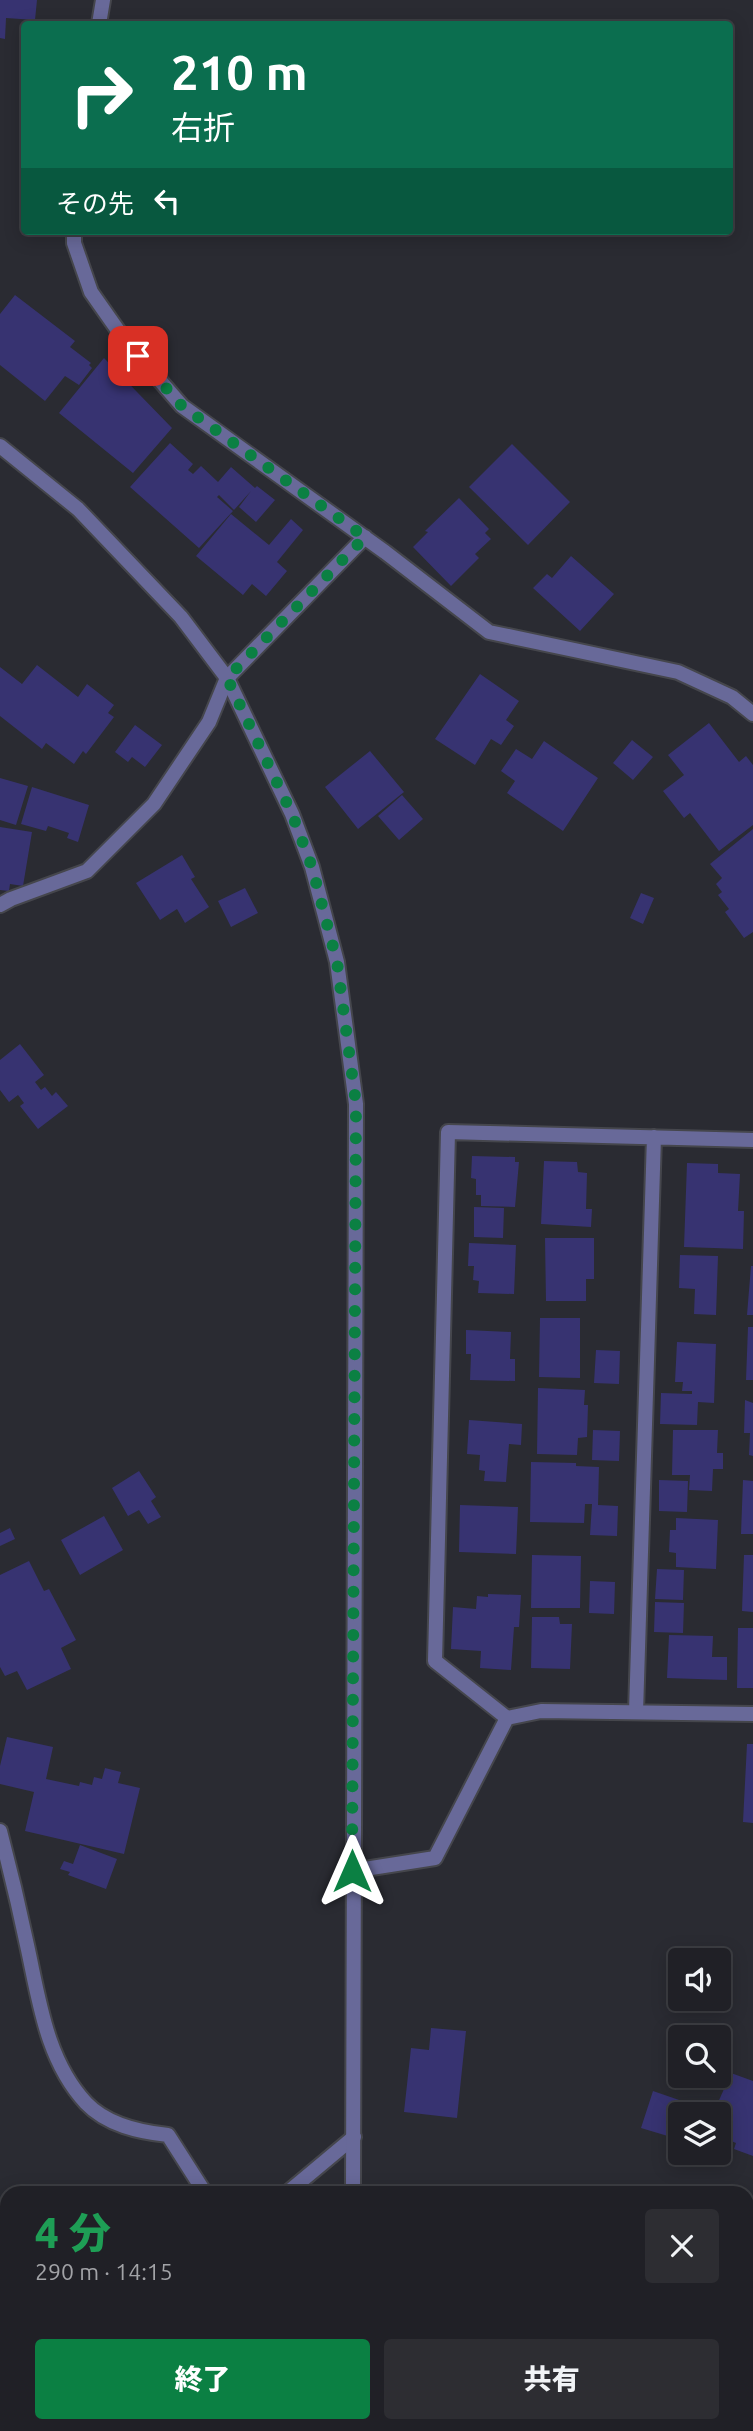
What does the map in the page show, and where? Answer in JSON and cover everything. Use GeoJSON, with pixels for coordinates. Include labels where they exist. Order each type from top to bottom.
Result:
{"type":"FeatureCollection","features":[{"type":"Feature","properties":{"kind":"street"},"geometry":{"type":"LineString","coordinates":[[100,21],[103,0]]}},
{"type":"Feature","properties":{"kind":"street"},"geometry":{"type":"LineString","coordinates":[[74,235],[74,243],[92,292],[124,339],[182,406],[365,537],[489,632],[678,672],[732,697],[753,713]]}},
{"type":"Feature","properties":{"kind":"street"},"geometry":{"type":"LineString","coordinates":[[0,446],[78,509],[181,617],[227,678],[292,814],[312,867],[337,962],[356,1104],[353,2186]]}},
{"type":"Feature","properties":{"kind":"street"},"geometry":{"type":"LineString","coordinates":[[0,905],[88,872],[154,804],[209,722],[227,678],[365,537]]}},
{"type":"Feature","properties":{"kind":"street"},"geometry":{"type":"LineString","coordinates":[[507,1718],[435,1661],[448,1132],[753,1140]]}},
{"type":"Feature","properties":{"kind":"street"},"geometry":{"type":"LineString","coordinates":[[636,1712],[654,1137]]}},
{"type":"Feature","properties":{"kind":"street"},"geometry":{"type":"LineString","coordinates":[[507,1718],[541,1711],[753,1714]]}},
{"type":"Feature","properties":{"kind":"street"},"geometry":{"type":"LineString","coordinates":[[352,1871],[435,1858],[507,1718]]}},
{"type":"Feature","properties":{"kind":"street"},"geometry":{"type":"LineString","coordinates":[[0,1831],[48,2040],[65,2074],[86,2104],[121,2126],[168,2135],[201,2186]]}},
{"type":"Feature","properties":{"kind":"street"},"geometry":{"type":"LineString","coordinates":[[295,2186],[354,2137]]}},
{"type":"Feature","properties":{"kind":"building"},"geometry":{"type":"Polygon","coordinates":[[[0,0],[37,0],[35,20],[6,18],[5,39],[0,38],[0,0]]]}},
{"type":"Feature","properties":{"kind":"building"},"geometry":{"type":"Polygon","coordinates":[[[15,295],[75,341],[70,347],[91,363],[89,365],[92,368],[79,385],[65,376],[45,401],[0,365],[0,314],[15,295]]]}},
{"type":"Feature","properties":{"kind":"building"},"geometry":{"type":"Polygon","coordinates":[[[104,358],[172,428],[133,473],[59,413],[104,358]]]}},
{"type":"Feature","properties":{"kind":"building"},"geometry":{"type":"Polygon","coordinates":[[[170,443],[193,464],[188,470],[193,474],[201,466],[218,482],[231,467],[255,488],[257,486],[275,500],[256,522],[239,507],[251,491],[234,510],[219,495],[217,497],[233,511],[199,548],[130,487],[170,443]]]}},
{"type":"Feature","properties":{"kind":"building"},"geometry":{"type":"Polygon","coordinates":[[[512,444],[570,502],[528,545],[469,487],[512,444]]]}},
{"type":"Feature","properties":{"kind":"building"},"geometry":{"type":"Polygon","coordinates":[[[459,498],[489,529],[485,533],[491,539],[475,554],[479,558],[451,586],[413,547],[428,532],[425,531],[459,498]]]}},
{"type":"Feature","properties":{"kind":"building"},"geometry":{"type":"Polygon","coordinates":[[[231,514],[269,545],[291,519],[303,530],[277,562],[287,571],[266,596],[252,584],[243,595],[196,556],[231,514]]]}},
{"type":"Feature","properties":{"kind":"building"},"geometry":{"type":"Polygon","coordinates":[[[571,556],[614,594],[580,631],[533,588],[547,574],[552,578],[571,556]]]}},
{"type":"Feature","properties":{"kind":"building"},"geometry":{"type":"Polygon","coordinates":[[[37,665],[78,697],[87,684],[114,705],[108,713],[114,717],[86,754],[83,751],[74,764],[46,743],[42,749],[0,716],[0,667],[22,684],[37,665]]]}},
{"type":"Feature","properties":{"kind":"building"},"geometry":{"type":"Polygon","coordinates":[[[480,674],[519,701],[506,720],[514,726],[501,745],[491,739],[475,765],[435,739],[480,674]]]}},
{"type":"Feature","properties":{"kind":"building"},"geometry":{"type":"Polygon","coordinates":[[[709,723],[739,762],[746,756],[753,765],[753,825],[719,851],[690,813],[684,818],[663,791],[684,775],[668,755],[709,723]]]}},
{"type":"Feature","properties":{"kind":"building"},"geometry":{"type":"Polygon","coordinates":[[[135,725],[162,745],[145,767],[132,757],[128,762],[115,752],[135,725]]]}},
{"type":"Feature","properties":{"kind":"building"},"geometry":{"type":"Polygon","coordinates":[[[632,740],[653,757],[633,780],[613,763],[632,740]]]}},
{"type":"Feature","properties":{"kind":"building"},"geometry":{"type":"Polygon","coordinates":[[[544,741],[598,778],[563,831],[507,793],[515,781],[501,771],[516,749],[532,759],[544,741]]]}},
{"type":"Feature","properties":{"kind":"building"},"geometry":{"type":"Polygon","coordinates":[[[370,751],[404,792],[358,829],[325,787],[370,751]]]}},
{"type":"Feature","properties":{"kind":"building"},"geometry":{"type":"Polygon","coordinates":[[[0,778],[28,786],[16,825],[0,820],[0,778]]]}},
{"type":"Feature","properties":{"kind":"building"},"geometry":{"type":"Polygon","coordinates":[[[32,787],[89,805],[78,842],[67,838],[69,833],[48,826],[46,831],[21,824],[32,787]]]}},
{"type":"Feature","properties":{"kind":"building"},"geometry":{"type":"Polygon","coordinates":[[[402,795],[423,819],[399,840],[378,816],[402,795]]]}},
{"type":"Feature","properties":{"kind":"building"},"geometry":{"type":"Polygon","coordinates":[[[0,827],[32,832],[23,886],[10,884],[9,891],[0,890],[0,827]]]}},
{"type":"Feature","properties":{"kind":"building"},"geometry":{"type":"Polygon","coordinates":[[[753,829],[753,932],[744,938],[725,912],[729,909],[718,895],[722,892],[716,884],[722,878],[710,864],[753,829]]]}},
{"type":"Feature","properties":{"kind":"building"},"geometry":{"type":"Polygon","coordinates":[[[182,855],[195,877],[191,879],[209,907],[185,923],[177,909],[160,920],[136,883],[182,855]]]}},
{"type":"Feature","properties":{"kind":"building"},"geometry":{"type":"Polygon","coordinates":[[[245,888],[258,913],[231,927],[218,901],[245,888]]]}},
{"type":"Feature","properties":{"kind":"building"},"geometry":{"type":"Polygon","coordinates":[[[641,893],[654,898],[643,924],[630,918],[641,893]]]}},
{"type":"Feature","properties":{"kind":"building"},"geometry":{"type":"Polygon","coordinates":[[[20,1044],[44,1075],[35,1082],[41,1090],[45,1087],[52,1096],[56,1092],[68,1106],[38,1129],[20,1106],[24,1103],[18,1095],[9,1102],[0,1090],[0,1060],[20,1044]]]}},
{"type":"Feature","properties":{"kind":"building"},"geometry":{"type":"Polygon","coordinates":[[[472,1156],[515,1157],[515,1162],[519,1162],[515,1207],[481,1206],[481,1195],[476,1195],[476,1179],[471,1178],[472,1156]]]}},
{"type":"Feature","properties":{"kind":"building"},"geometry":{"type":"Polygon","coordinates":[[[544,1161],[577,1162],[578,1172],[587,1173],[586,1209],[592,1209],[591,1227],[541,1224],[544,1161]]]}},
{"type":"Feature","properties":{"kind":"building"},"geometry":{"type":"Polygon","coordinates":[[[687,1163],[718,1164],[718,1173],[740,1174],[738,1211],[744,1211],[743,1249],[684,1247],[687,1163]]]}},
{"type":"Feature","properties":{"kind":"building"},"geometry":{"type":"Polygon","coordinates":[[[474,1207],[504,1208],[503,1238],[474,1237],[474,1207]]]}},
{"type":"Feature","properties":{"kind":"building"},"geometry":{"type":"Polygon","coordinates":[[[545,1238],[594,1238],[594,1279],[586,1279],[586,1301],[546,1301],[545,1238]]]}},
{"type":"Feature","properties":{"kind":"building"},"geometry":{"type":"Polygon","coordinates":[[[469,1243],[516,1245],[514,1294],[478,1293],[479,1281],[473,1280],[474,1266],[468,1266],[469,1243]]]}},
{"type":"Feature","properties":{"kind":"building"},"geometry":{"type":"Polygon","coordinates":[[[680,1255],[718,1256],[716,1315],[694,1314],[695,1289],[679,1288],[680,1255]]]}},
{"type":"Feature","properties":{"kind":"building"},"geometry":{"type":"Polygon","coordinates":[[[751,1266],[753,1315],[747,1315],[751,1266]]]}},
{"type":"Feature","properties":{"kind":"building"},"geometry":{"type":"Polygon","coordinates":[[[540,1318],[580,1318],[580,1378],[539,1377],[540,1318]]]}},
{"type":"Feature","properties":{"kind":"building"},"geometry":{"type":"Polygon","coordinates":[[[748,1327],[753,1327],[753,1380],[746,1380],[748,1327]]]}},
{"type":"Feature","properties":{"kind":"building"},"geometry":{"type":"Polygon","coordinates":[[[466,1330],[511,1332],[510,1359],[515,1359],[515,1381],[470,1380],[471,1354],[466,1354],[466,1330]]]}},
{"type":"Feature","properties":{"kind":"building"},"geometry":{"type":"Polygon","coordinates":[[[677,1342],[716,1344],[714,1403],[698,1402],[697,1425],[660,1424],[661,1393],[692,1394],[692,1391],[682,1391],[683,1382],[675,1382],[677,1342]]]}},
{"type":"Feature","properties":{"kind":"building"},"geometry":{"type":"Polygon","coordinates":[[[596,1350],[620,1351],[619,1384],[594,1383],[596,1350]]]}},
{"type":"Feature","properties":{"kind":"building"},"geometry":{"type":"Polygon","coordinates":[[[538,1388],[585,1390],[584,1405],[588,1405],[587,1437],[578,1438],[577,1455],[537,1454],[538,1388]]]}},
{"type":"Feature","properties":{"kind":"building"},"geometry":{"type":"Polygon","coordinates":[[[745,1400],[753,1403],[753,1456],[749,1455],[750,1433],[744,1433],[745,1400]]]}},
{"type":"Feature","properties":{"kind":"building"},"geometry":{"type":"Polygon","coordinates":[[[469,1420],[522,1424],[521,1445],[509,1444],[506,1482],[484,1481],[485,1471],[479,1470],[480,1455],[467,1454],[469,1420]]]}},
{"type":"Feature","properties":{"kind":"building"},"geometry":{"type":"Polygon","coordinates":[[[593,1430],[620,1431],[619,1461],[592,1460],[593,1430]]]}},
{"type":"Feature","properties":{"kind":"building"},"geometry":{"type":"Polygon","coordinates":[[[673,1430],[718,1430],[717,1453],[723,1453],[723,1469],[713,1469],[712,1491],[689,1490],[690,1475],[672,1475],[673,1430]]]}},
{"type":"Feature","properties":{"kind":"building"},"geometry":{"type":"Polygon","coordinates":[[[531,1462],[576,1463],[576,1466],[599,1467],[598,1505],[618,1506],[617,1536],[590,1535],[592,1504],[585,1504],[584,1523],[530,1522],[531,1462]]]}},
{"type":"Feature","properties":{"kind":"building"},"geometry":{"type":"Polygon","coordinates":[[[139,1471],[156,1497],[151,1501],[161,1517],[148,1524],[139,1510],[128,1516],[112,1488],[139,1471]]]}},
{"type":"Feature","properties":{"kind":"building"},"geometry":{"type":"Polygon","coordinates":[[[659,1480],[688,1481],[687,1512],[659,1511],[659,1480]]]}},
{"type":"Feature","properties":{"kind":"building"},"geometry":{"type":"Polygon","coordinates":[[[743,1480],[753,1481],[753,1534],[741,1534],[743,1480]]]}},
{"type":"Feature","properties":{"kind":"building"},"geometry":{"type":"Polygon","coordinates":[[[460,1505],[518,1507],[516,1554],[459,1552],[460,1505]]]}},
{"type":"Feature","properties":{"kind":"building"},"geometry":{"type":"Polygon","coordinates":[[[104,1516],[123,1550],[80,1575],[61,1540],[104,1516]]]}},
{"type":"Feature","properties":{"kind":"building"},"geometry":{"type":"Polygon","coordinates":[[[676,1518],[718,1520],[716,1569],[676,1567],[676,1553],[669,1552],[670,1530],[676,1530],[676,1518]]]}},
{"type":"Feature","properties":{"kind":"building"},"geometry":{"type":"Polygon","coordinates":[[[10,1528],[15,1539],[0,1546],[0,1533],[10,1528]]]}},
{"type":"Feature","properties":{"kind":"building"},"geometry":{"type":"Polygon","coordinates":[[[532,1555],[581,1556],[580,1608],[531,1608],[532,1555]]]}},
{"type":"Feature","properties":{"kind":"building"},"geometry":{"type":"Polygon","coordinates":[[[744,1555],[753,1555],[753,1612],[742,1611],[744,1555]]]}},
{"type":"Feature","properties":{"kind":"building"},"geometry":{"type":"Polygon","coordinates":[[[29,1561],[44,1591],[49,1589],[76,1640],[61,1648],[71,1669],[27,1690],[17,1671],[5,1676],[0,1667],[0,1575],[29,1561]]]}},
{"type":"Feature","properties":{"kind":"building"},"geometry":{"type":"Polygon","coordinates":[[[657,1569],[684,1570],[683,1600],[655,1599],[657,1569]]]}},
{"type":"Feature","properties":{"kind":"building"},"geometry":{"type":"Polygon","coordinates":[[[590,1581],[615,1582],[614,1614],[589,1613],[590,1581]]]}},
{"type":"Feature","properties":{"kind":"building"},"geometry":{"type":"Polygon","coordinates":[[[488,1594],[521,1595],[519,1627],[514,1627],[511,1670],[480,1668],[481,1651],[451,1649],[453,1607],[476,1609],[477,1596],[488,1597],[488,1594]]]}},
{"type":"Feature","properties":{"kind":"building"},"geometry":{"type":"Polygon","coordinates":[[[655,1602],[684,1603],[683,1633],[654,1632],[655,1602]]]}},
{"type":"Feature","properties":{"kind":"building"},"geometry":{"type":"Polygon","coordinates":[[[532,1617],[559,1617],[560,1624],[572,1624],[570,1669],[531,1668],[532,1617]]]}},
{"type":"Feature","properties":{"kind":"building"},"geometry":{"type":"Polygon","coordinates":[[[738,1628],[753,1628],[753,1688],[737,1688],[738,1628]]]}},
{"type":"Feature","properties":{"kind":"building"},"geometry":{"type":"Polygon","coordinates":[[[669,1635],[713,1636],[712,1657],[727,1657],[727,1680],[667,1678],[669,1635]]]}},
{"type":"Feature","properties":{"kind":"building"},"geometry":{"type":"Polygon","coordinates":[[[7,1737],[53,1747],[46,1779],[79,1786],[80,1782],[92,1785],[94,1777],[102,1779],[105,1768],[121,1772],[118,1783],[140,1788],[124,1854],[25,1831],[34,1792],[0,1784],[0,1766],[7,1737]]]}},
{"type":"Feature","properties":{"kind":"building"},"geometry":{"type":"Polygon","coordinates":[[[747,1744],[753,1744],[753,1823],[743,1822],[747,1744]]]}},
{"type":"Feature","properties":{"kind":"building"},"geometry":{"type":"Polygon","coordinates":[[[80,1845],[117,1859],[106,1889],[68,1875],[70,1872],[60,1869],[64,1861],[73,1864],[80,1845]]]}},
{"type":"Feature","properties":{"kind":"building"},"geometry":{"type":"Polygon","coordinates":[[[431,2028],[466,2031],[457,2118],[404,2112],[411,2048],[429,2050],[431,2028]]]}},
{"type":"Feature","properties":{"kind":"building"},"geometry":{"type":"Polygon","coordinates":[[[731,2073],[753,2081],[753,2156],[734,2149],[736,2143],[731,2141],[731,2102],[718,2102],[724,2088],[731,2088],[731,2073]]]}},
{"type":"Feature","properties":{"kind":"building"},"geometry":{"type":"Polygon","coordinates":[[[653,2091],[682,2101],[668,2102],[668,2136],[641,2128],[653,2091]]]}},
{"type":"Feature","properties":{"kind":"route"},"geometry":{"type":"LineString","coordinates":[[138,356],[182,406],[365,537],[227,678],[292,814],[312,867],[337,962],[356,1104],[352,1871]]}}]}
